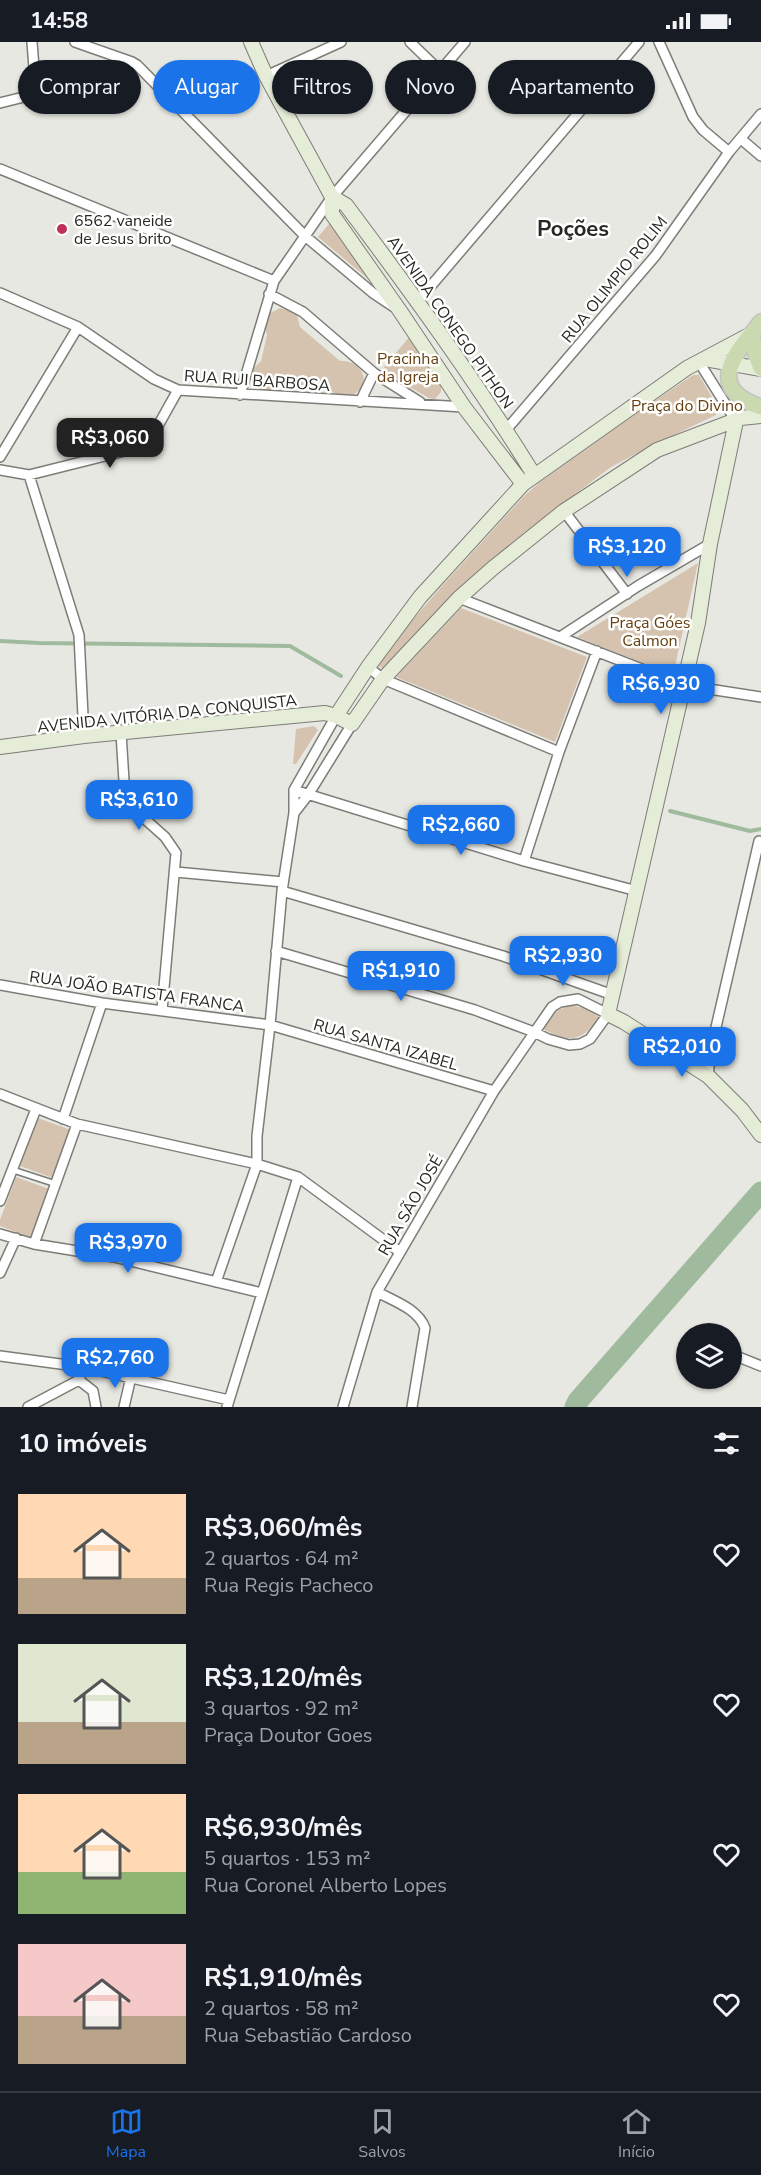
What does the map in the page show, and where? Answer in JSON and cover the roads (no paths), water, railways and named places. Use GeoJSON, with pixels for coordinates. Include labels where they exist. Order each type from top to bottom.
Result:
{"type":"FeatureCollection","features":[{"type":"Feature","properties":{"kind":"main road","name":"AVENIDA CONEGO PITHON"},"geometry":{"type":"LineString","coordinates":[[251,42],[266,76],[332,197],[332,214],[464,407],[528,479]]}},
{"type":"Feature","properties":{"kind":"main road","name":"AVENIDA CONEGO PITHON"},"geometry":{"type":"LineString","coordinates":[[332,197],[346,205],[418,301],[506,430],[528,479]]}},
{"type":"Feature","properties":{"kind":"main road"},"geometry":{"type":"LineString","coordinates":[[756,328],[731,362],[728,379],[742,398],[759,407],[739,420],[657,450],[564,511],[459,598],[383,679],[352,723],[336,716],[368,667],[420,597],[528,479],[702,360],[756,328]]}},
{"type":"Feature","properties":{"kind":"main road"},"geometry":{"type":"LineString","coordinates":[[756,328],[755,352],[761,368]]}},
{"type":"Feature","properties":{"kind":"main road"},"geometry":{"type":"LineString","coordinates":[[702,360],[731,362],[761,368]]}},
{"type":"Feature","properties":{"kind":"main road"},"geometry":{"type":"LineString","coordinates":[[739,420],[710,544],[698,623],[608,1014],[708,1076],[742,1110],[761,1135]]}},
{"type":"Feature","properties":{"kind":"main road","name":"AVENIDA VITÓRIA DA CONQUISTA"},"geometry":{"type":"LineString","coordinates":[[0,747],[84,736],[325,713],[336,716]]}},
{"type":"Feature","properties":{"kind":"street"},"geometry":{"type":"LineString","coordinates":[[32,42],[33,60]]}},
{"type":"Feature","properties":{"kind":"street"},"geometry":{"type":"LineString","coordinates":[[75,42],[126,60]]}},
{"type":"Feature","properties":{"kind":"street"},"geometry":{"type":"LineString","coordinates":[[266,76],[341,42]]}},
{"type":"Feature","properties":{"kind":"street"},"geometry":{"type":"LineString","coordinates":[[410,42],[429,60]]}},
{"type":"Feature","properties":{"kind":"street"},"geometry":{"type":"LineString","coordinates":[[449,60],[465,42]]}},
{"type":"Feature","properties":{"kind":"street"},"geometry":{"type":"LineString","coordinates":[[418,301],[639,42]]}},
{"type":"Feature","properties":{"kind":"street"},"geometry":{"type":"LineString","coordinates":[[659,42],[693,117],[703,130],[729,152]]}},
{"type":"Feature","properties":{"kind":"street"},"geometry":{"type":"LineString","coordinates":[[141,71],[305,236],[373,293],[400,311]]}},
{"type":"Feature","properties":{"kind":"street"},"geometry":{"type":"LineString","coordinates":[[0,103],[18,98]]}},
{"type":"Feature","properties":{"kind":"street"},"geometry":{"type":"LineString","coordinates":[[240,395],[274,281],[332,197],[403,114]]}},
{"type":"Feature","properties":{"kind":"street","name":"RUA OLIMPIO ROLIM"},"geometry":{"type":"LineString","coordinates":[[506,430],[656,255],[729,152],[761,114]]}},
{"type":"Feature","properties":{"kind":"street"},"geometry":{"type":"LineString","coordinates":[[741,139],[761,156]]}},
{"type":"Feature","properties":{"kind":"street"},"geometry":{"type":"LineString","coordinates":[[0,169],[274,281]]}},
{"type":"Feature","properties":{"kind":"street","name":"RUA RUI BARBOSA"},"geometry":{"type":"LineString","coordinates":[[0,293],[78,327],[154,379],[178,390],[464,407]]}},
{"type":"Feature","properties":{"kind":"street"},"geometry":{"type":"LineString","coordinates":[[269,294],[303,312],[374,373],[423,404]]}},
{"type":"Feature","properties":{"kind":"street"},"geometry":{"type":"LineString","coordinates":[[0,457],[78,327]]}},
{"type":"Feature","properties":{"kind":"street"},"geometry":{"type":"LineString","coordinates":[[702,360],[739,420]]}},
{"type":"Feature","properties":{"kind":"street"},"geometry":{"type":"LineString","coordinates":[[360,402],[374,373]]}},
{"type":"Feature","properties":{"kind":"street"},"geometry":{"type":"LineString","coordinates":[[0,470],[29,475],[137,448],[150,440],[178,390]]}},
{"type":"Feature","properties":{"kind":"street"},"geometry":{"type":"LineString","coordinates":[[29,475],[79,635],[84,736]]}},
{"type":"Feature","properties":{"kind":"street"},"geometry":{"type":"LineString","coordinates":[[564,511],[627,594]]}},
{"type":"Feature","properties":{"kind":"street"},"geometry":{"type":"LineString","coordinates":[[560,637],[710,544]]}},
{"type":"Feature","properties":{"kind":"street"},"geometry":{"type":"LineString","coordinates":[[459,598],[683,685],[761,697]]}},
{"type":"Feature","properties":{"kind":"street"},"geometry":{"type":"LineString","coordinates":[[524,861],[597,651]]}},
{"type":"Feature","properties":{"kind":"street"},"geometry":{"type":"LineString","coordinates":[[368,667],[383,679],[560,752]]}},
{"type":"Feature","properties":{"kind":"street"},"geometry":{"type":"LineString","coordinates":[[216,1282],[257,1164],[257,1136],[270,1025],[282,887],[294,813],[294,790],[336,716]]}},
{"type":"Feature","properties":{"kind":"street"},"geometry":{"type":"LineString","coordinates":[[294,813],[308,795],[352,723]]}},
{"type":"Feature","properties":{"kind":"street"},"geometry":{"type":"LineString","coordinates":[[121,733],[125,797],[128,804],[172,846],[176,853],[162,1010]]}},
{"type":"Feature","properties":{"kind":"street"},"geometry":{"type":"LineString","coordinates":[[294,790],[524,861],[638,891]]}},
{"type":"Feature","properties":{"kind":"street"},"geometry":{"type":"LineString","coordinates":[[708,1076],[714,1038],[759,841]]}},
{"type":"Feature","properties":{"kind":"street"},"geometry":{"type":"LineString","coordinates":[[176,872],[282,887],[503,956],[613,995]]}},
{"type":"Feature","properties":{"kind":"street"},"geometry":{"type":"LineString","coordinates":[[276,951],[476,1010],[569,1045],[580,1044],[590,1039],[608,1014]]}},
{"type":"Feature","properties":{"kind":"street","name":"RUA JOÃO BATISTA FRANCA"},"geometry":{"type":"LineString","coordinates":[[0,986],[102,1004],[270,1025]]}},
{"type":"Feature","properties":{"kind":"street","name":"RUA SÃO JOSÉ"},"geometry":{"type":"LineString","coordinates":[[343,1407],[377,1292],[494,1091],[552,1007],[568,999],[586,1002],[608,1014]]}},
{"type":"Feature","properties":{"kind":"street"},"geometry":{"type":"LineString","coordinates":[[63,1119],[102,1004]]}},
{"type":"Feature","properties":{"kind":"street","name":"RUA SANTA IZABEL"},"geometry":{"type":"LineString","coordinates":[[270,1025],[494,1091]]}},
{"type":"Feature","properties":{"kind":"street"},"geometry":{"type":"LineString","coordinates":[[0,1094],[77,1124],[257,1164],[298,1177],[400,1252]]}},
{"type":"Feature","properties":{"kind":"street"},"geometry":{"type":"LineString","coordinates":[[0,1201],[36,1109]]}},
{"type":"Feature","properties":{"kind":"street"},"geometry":{"type":"LineString","coordinates":[[34,1244],[77,1124]]}},
{"type":"Feature","properties":{"kind":"street"},"geometry":{"type":"LineString","coordinates":[[0,1356],[83,1367],[131,1377],[228,1403],[298,1177]]}},
{"type":"Feature","properties":{"kind":"street"},"geometry":{"type":"LineString","coordinates":[[0,1233],[34,1244],[114,1257],[262,1293]]}},
{"type":"Feature","properties":{"kind":"street"},"geometry":{"type":"LineString","coordinates":[[0,1274],[16,1238]]}},
{"type":"Feature","properties":{"kind":"street"},"geometry":{"type":"LineString","coordinates":[[377,1292],[415,1313],[423,1321],[425,1328],[412,1407]]}},
{"type":"Feature","properties":{"kind":"street"},"geometry":{"type":"LineString","coordinates":[[742,1358],[761,1366]]}},
{"type":"Feature","properties":{"kind":"street"},"geometry":{"type":"LineString","coordinates":[[28,1407],[80,1380],[83,1367]]}},
{"type":"Feature","properties":{"kind":"street"},"geometry":{"type":"LineString","coordinates":[[124,1407],[131,1377]]}},
{"type":"Feature","properties":{"kind":"street"},"geometry":{"type":"LineString","coordinates":[[80,1380],[93,1391],[96,1407]]}},
{"type":"Feature","properties":{"kind":"lane"},"geometry":{"type":"LineString","coordinates":[[12,1170],[56,1184]]}},
{"type":"Feature","properties":{"kind":"waterway"},"geometry":{"type":"LineString","coordinates":[[0,641],[290,646],[341,676]]}},
{"type":"Feature","properties":{"kind":"waterway"},"geometry":{"type":"LineString","coordinates":[[670,811],[750,831],[761,829]]}},
{"type":"Feature","properties":{"kind":"waterway"},"geometry":{"type":"LineString","coordinates":[[575,1407],[761,1192]]}},
{"type":"Feature","properties":{"kind":"place","name":"6562 vaneide de Jesus brito"},"geometry":{"type":"Point","coordinates":[62,229]}},
{"type":"Feature","properties":{"kind":"district","name":"Poções"},"geometry":{"type":"Point","coordinates":[573,228]}},
{"type":"Feature","properties":{"kind":"park label","name":"Pracinha da Igreja"},"geometry":{"type":"Point","coordinates":[408,367]}},
{"type":"Feature","properties":{"kind":"park label","name":"Praça do Divino"},"geometry":{"type":"Point","coordinates":[687,405]}},
{"type":"Feature","properties":{"kind":"park label","name":"Praça Góes Calmon"},"geometry":{"type":"Point","coordinates":[650,631]}}]}
